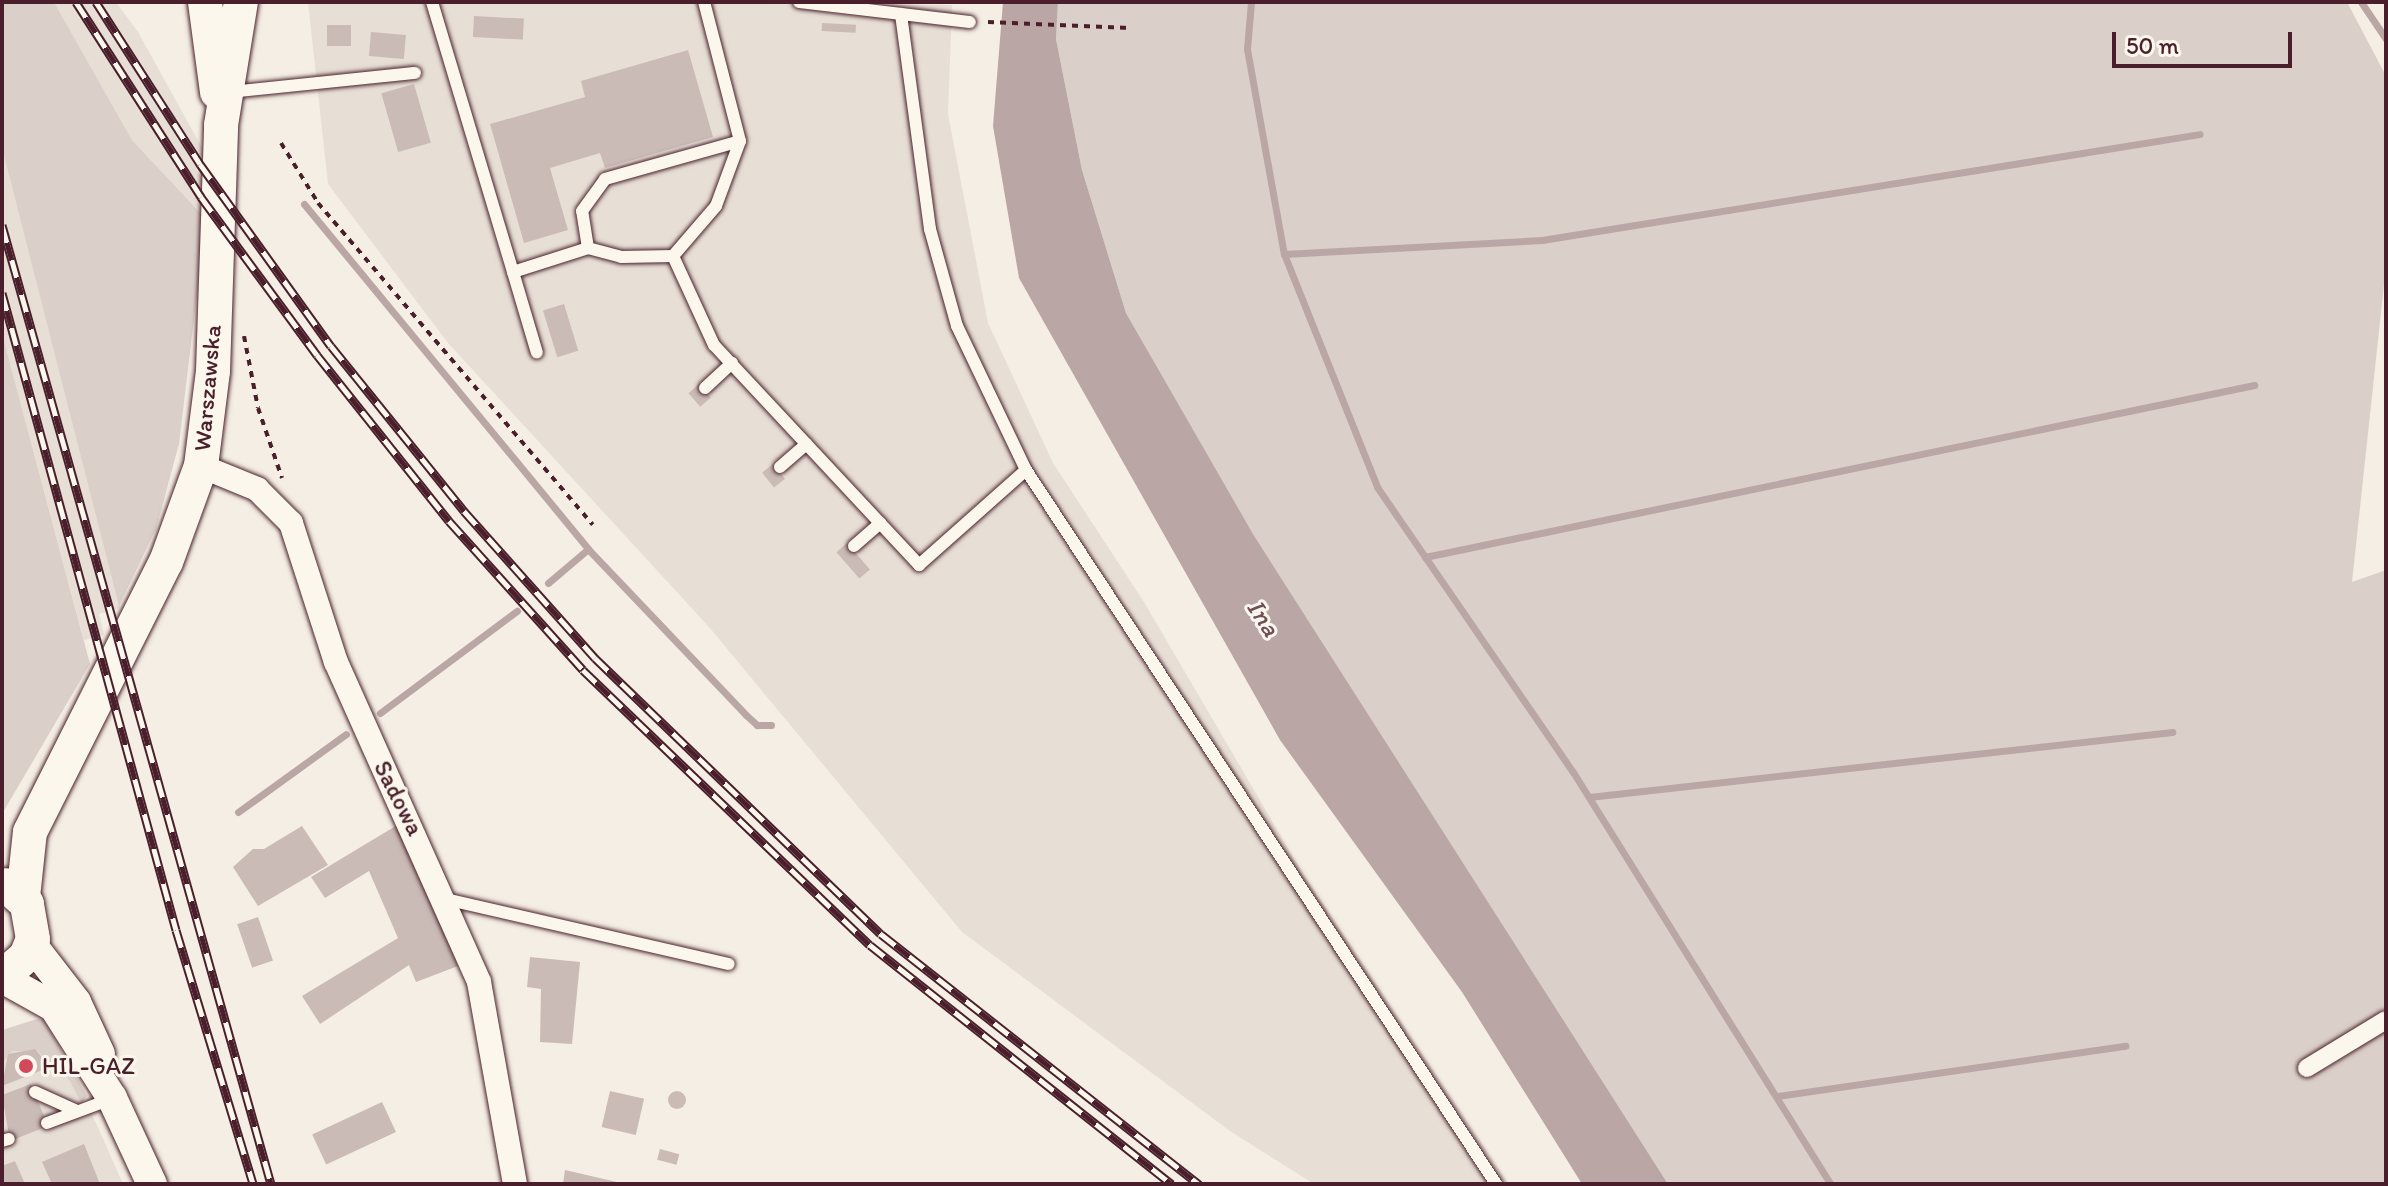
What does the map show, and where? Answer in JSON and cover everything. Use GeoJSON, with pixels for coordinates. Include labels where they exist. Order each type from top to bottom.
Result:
{"type":"FeatureCollection","features":[{"type":"Feature","properties":{"kind":"main road","name":"Warszawska"},"geometry":{"type":"LineString","coordinates":[[205,2],[224,108]]}},
{"type":"Feature","properties":{"kind":"main road","name":"Warszawska"},"geometry":{"type":"LineString","coordinates":[[32,945],[33,921],[12,890],[27,842],[81,719],[166,562],[201,466],[213,371],[224,108],[241,2]]}},
{"type":"Feature","properties":{"kind":"main road","name":"Warszawska"},"geometry":{"type":"LineString","coordinates":[[2,848],[25,797],[81,719]]}},
{"type":"Feature","properties":{"kind":"main road"},"geometry":{"type":"LineString","coordinates":[[2,977],[32,945]]}},
{"type":"Feature","properties":{"kind":"street","name":"Sadowa"},"geometry":{"type":"LineString","coordinates":[[201,466],[257,489],[291,523],[336,662],[445,899],[479,982],[515,1184]]}},
{"type":"Feature","properties":{"kind":"street"},"geometry":{"type":"LineString","coordinates":[[32,945],[94,1035],[112,1098]]}},
{"type":"Feature","properties":{"kind":"street"},"geometry":{"type":"LineString","coordinates":[[2,977],[54,1007],[112,1098],[152,1184]]}},
{"type":"Feature","properties":{"kind":"street"},"geometry":{"type":"LineString","coordinates":[[2307,1068],[2386,1020]]}},
{"type":"Feature","properties":{"kind":"lane"},"geometry":{"type":"LineString","coordinates":[[432,2],[537,353]]}},
{"type":"Feature","properties":{"kind":"lane"},"geometry":{"type":"LineString","coordinates":[[513,272],[588,248],[621,257],[673,256],[716,206],[740,141],[704,2]]}},
{"type":"Feature","properties":{"kind":"lane"},"geometry":{"type":"LineString","coordinates":[[799,2],[970,22]]}},
{"type":"Feature","properties":{"kind":"lane"},"geometry":{"type":"LineString","coordinates":[[901,14],[930,229],[957,326],[1026,470],[1496,1184]]}},
{"type":"Feature","properties":{"kind":"lane"},"geometry":{"type":"LineString","coordinates":[[224,108],[415,73]]}},
{"type":"Feature","properties":{"kind":"lane"},"geometry":{"type":"LineString","coordinates":[[588,248],[582,211],[605,179],[740,141]]}},
{"type":"Feature","properties":{"kind":"lane"},"geometry":{"type":"LineString","coordinates":[[673,256],[714,345],[919,565],[1026,470]]}},
{"type":"Feature","properties":{"kind":"lane"},"geometry":{"type":"LineString","coordinates":[[705,388],[732,363]]}},
{"type":"Feature","properties":{"kind":"lane"},"geometry":{"type":"LineString","coordinates":[[780,467],[806,444]]}},
{"type":"Feature","properties":{"kind":"lane"},"geometry":{"type":"LineString","coordinates":[[854,546],[880,523]]}},
{"type":"Feature","properties":{"kind":"lane"},"geometry":{"type":"LineString","coordinates":[[445,899],[729,964]]}},
{"type":"Feature","properties":{"kind":"lane"},"geometry":{"type":"LineString","coordinates":[[35,1092],[77,1111]]}},
{"type":"Feature","properties":{"kind":"lane"},"geometry":{"type":"LineString","coordinates":[[47,1123],[112,1098]]}},
{"type":"Feature","properties":{"kind":"lane"},"geometry":{"type":"LineString","coordinates":[[40,1107],[57,1101]]}},
{"type":"Feature","properties":{"kind":"path"},"geometry":{"type":"LineString","coordinates":[[970,22],[1130,28]]}},
{"type":"Feature","properties":{"kind":"path"},"geometry":{"type":"LineString","coordinates":[[281,143],[318,203],[593,525]]}},
{"type":"Feature","properties":{"kind":"path"},"geometry":{"type":"LineString","coordinates":[[243,330],[258,408],[291,523]]}},
{"type":"Feature","properties":{"kind":"shaded area"},"geometry":{"type":"Polygon","coordinates":[[[2,2],[54,2],[132,140],[206,219],[179,444],[156,529],[119,606],[2,148],[2,2]]]}},
{"type":"Feature","properties":{"kind":"shaded area"},"geometry":{"type":"Polygon","coordinates":[[[54,2],[116,2],[138,32],[205,153],[196,169],[203,180],[205,194],[197,200],[204,217],[132,140],[54,2]]]}},
{"type":"Feature","properties":{"kind":"shaded area"},"geometry":{"type":"Polygon","coordinates":[[[308,2],[952,5],[948,114],[988,323],[1053,463],[1144,602],[1299,867],[1509,1184],[1314,1184],[1230,1131],[962,932],[709,627],[448,343],[328,184],[308,2]]]}},
{"type":"Feature","properties":{"kind":"shaded area"},"geometry":{"type":"Polygon","coordinates":[[[1058,2],[2347,2],[2386,76],[2386,266],[2352,582],[2386,570],[2386,1184],[1668,1184],[1249,528],[1126,313],[1082,170],[1056,39],[1058,2]]]}},
{"type":"Feature","properties":{"kind":"shaded area"},"geometry":{"type":"Polygon","coordinates":[[[2,148],[120,608],[99,614],[104,635],[84,640],[2,333],[2,148]]]}},
{"type":"Feature","properties":{"kind":"shaded area"},"geometry":{"type":"Polygon","coordinates":[[[2,333],[90,664],[2,814],[2,333]]]}},
{"type":"Feature","properties":{"kind":"shaded area"},"geometry":{"type":"Polygon","coordinates":[[[37,1019],[44,1020],[87,1096],[81,1102],[61,1065],[52,1070],[38,1051],[12,1051],[2,1064],[2,1030],[37,1019]]]}},
{"type":"Feature","properties":{"kind":"shaded area"},"geometry":{"type":"Polygon","coordinates":[[[44,1022],[98,1127],[123,1184],[2,1184],[2,1033],[44,1022]]]}},
{"type":"Feature","properties":{"kind":"water","name":"Ina"},"geometry":{"type":"Polygon","coordinates":[[[1003,2],[1058,2],[1056,39],[1082,170],[1126,313],[1253,534],[1668,1184],[1582,1184],[1462,992],[1280,740],[1019,278],[993,126],[1003,2]]]}},
{"type":"Feature","properties":{"kind":"building"},"geometry":{"type":"Polygon","coordinates":[[[474,16],[524,19],[523,40],[473,37],[474,16]]]}},
{"type":"Feature","properties":{"kind":"building"},"geometry":{"type":"Polygon","coordinates":[[[822,23],[856,25],[856,33],[822,31],[822,23]]]}},
{"type":"Feature","properties":{"kind":"building"},"geometry":{"type":"Polygon","coordinates":[[[327,25],[351,25],[351,46],[327,46],[327,25]]]}},
{"type":"Feature","properties":{"kind":"building"},"geometry":{"type":"Polygon","coordinates":[[[371,32],[406,35],[404,59],[369,56],[371,32]]]}},
{"type":"Feature","properties":{"kind":"building"},"geometry":{"type":"Polygon","coordinates":[[[688,50],[713,137],[605,168],[600,153],[550,168],[568,230],[524,243],[490,124],[585,97],[581,81],[688,50]]]}},
{"type":"Feature","properties":{"kind":"building"},"geometry":{"type":"Polygon","coordinates":[[[414,84],[431,143],[398,152],[381,93],[414,84]]]}},
{"type":"Feature","properties":{"kind":"building"},"geometry":{"type":"Polygon","coordinates":[[[564,304],[578,351],[557,357],[543,310],[564,304]]]}},
{"type":"Feature","properties":{"kind":"building"},"geometry":{"type":"Polygon","coordinates":[[[699,384],[711,398],[700,407],[688,393],[699,384]]]}},
{"type":"Feature","properties":{"kind":"building"},"geometry":{"type":"Polygon","coordinates":[[[773,464],[785,479],[774,488],[762,473],[773,464]]]}},
{"type":"Feature","properties":{"kind":"building"},"geometry":{"type":"Polygon","coordinates":[[[847,543],[870,569],[859,579],[836,552],[847,543]]]}},
{"type":"Feature","properties":{"kind":"building"},"geometry":{"type":"Polygon","coordinates":[[[399,824],[458,966],[416,982],[409,965],[320,1024],[302,996],[398,938],[369,871],[325,898],[311,877],[399,824]]]}},
{"type":"Feature","properties":{"kind":"building"},"geometry":{"type":"Polygon","coordinates":[[[302,826],[328,865],[258,906],[233,867],[253,849],[264,849],[302,826]]]}},
{"type":"Feature","properties":{"kind":"building"},"geometry":{"type":"Polygon","coordinates":[[[258,917],[273,960],[252,968],[237,924],[258,917]]]}},
{"type":"Feature","properties":{"kind":"building"},"geometry":{"type":"Polygon","coordinates":[[[530,957],[580,962],[572,1044],[540,1042],[541,989],[527,987],[530,957]]]}},
{"type":"Feature","properties":{"kind":"building","name":"HIL-GAZ"},"geometry":{"type":"Polygon","coordinates":[[[35,1049],[50,1067],[2,1086],[8,1054],[35,1049]]]}},
{"type":"Feature","properties":{"kind":"building"},"geometry":{"type":"Polygon","coordinates":[[[31,1084],[48,1126],[10,1141],[2,1095],[31,1084]]]}},
{"type":"Feature","properties":{"kind":"building"},"geometry":{"type":"Polygon","coordinates":[[[610,1091],[644,1099],[636,1135],[602,1127],[610,1091]]]}},
{"type":"Feature","properties":{"kind":"building"},"geometry":{"type":"Polygon","coordinates":[[[677,1091],[686,1100],[677,1109],[668,1100],[677,1091]]]}},
{"type":"Feature","properties":{"kind":"building"},"geometry":{"type":"Polygon","coordinates":[[[382,1102],[396,1132],[326,1164],[312,1135],[382,1102]]]}},
{"type":"Feature","properties":{"kind":"building"},"geometry":{"type":"Polygon","coordinates":[[[84,1144],[100,1184],[52,1184],[42,1162],[84,1144]]]}},
{"type":"Feature","properties":{"kind":"building"},"geometry":{"type":"Polygon","coordinates":[[[660,1149],[679,1154],[676,1165],[657,1160],[660,1149]]]}},
{"type":"Feature","properties":{"kind":"building"},"geometry":{"type":"Polygon","coordinates":[[[15,1161],[25,1184],[2,1184],[2,1166],[15,1161]]]}},
{"type":"Feature","properties":{"kind":"building"},"geometry":{"type":"Polygon","coordinates":[[[565,1170],[621,1183],[621,1184],[563,1184],[565,1170]]]}},
{"type":"Feature","properties":{"kind":"waterway"},"geometry":{"type":"LineString","coordinates":[[1251,2],[1247,49],[1284,254],[1377,487],[1573,772],[1830,1184]]}},
{"type":"Feature","properties":{"kind":"waterway"},"geometry":{"type":"LineString","coordinates":[[2361,2],[2386,39]]}},
{"type":"Feature","properties":{"kind":"waterway"},"geometry":{"type":"LineString","coordinates":[[1284,254],[1542,240],[2200,134]]}},
{"type":"Feature","properties":{"kind":"waterway"},"geometry":{"type":"LineString","coordinates":[[304,204],[588,549],[746,715],[757,725],[771,725]]}},
{"type":"Feature","properties":{"kind":"waterway"},"geometry":{"type":"LineString","coordinates":[[1425,557],[2254,385]]}},
{"type":"Feature","properties":{"kind":"waterway"},"geometry":{"type":"LineString","coordinates":[[548,583],[588,549]]}},
{"type":"Feature","properties":{"kind":"waterway"},"geometry":{"type":"LineString","coordinates":[[380,713],[517,611]]}},
{"type":"Feature","properties":{"kind":"waterway"},"geometry":{"type":"LineString","coordinates":[[1589,797],[2172,732]]}},
{"type":"Feature","properties":{"kind":"waterway"},"geometry":{"type":"LineString","coordinates":[[238,812],[346,734]]}},
{"type":"Feature","properties":{"kind":"waterway"},"geometry":{"type":"LineString","coordinates":[[1777,1096],[2125,1046]]}},
{"type":"Feature","properties":{"kind":"railway"},"geometry":{"type":"LineString","coordinates":[[76,2],[201,197],[317,355],[449,521],[583,670],[870,945],[1172,1184]]}},
{"type":"Feature","properties":{"kind":"railway"},"geometry":{"type":"LineString","coordinates":[[96,2],[200,164],[331,346],[464,511],[595,658],[881,934],[1199,1184]]}},
{"type":"Feature","properties":{"kind":"railway"},"geometry":{"type":"LineString","coordinates":[[2,225],[271,1184]]}},
{"type":"Feature","properties":{"kind":"railway"},"geometry":{"type":"LineString","coordinates":[[2,293],[176,930],[253,1184]]}},
{"type":"Feature","properties":{"kind":"place","name":"HIL-GAZ"},"geometry":{"type":"Point","coordinates":[26,1066]}}]}
